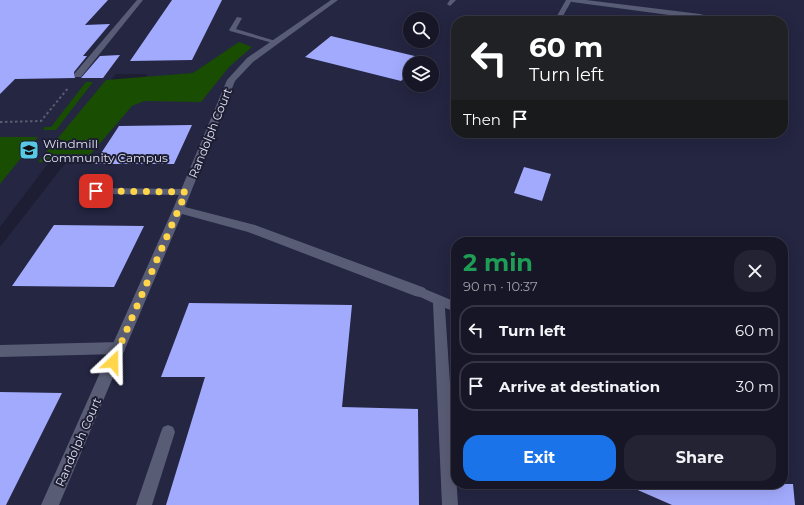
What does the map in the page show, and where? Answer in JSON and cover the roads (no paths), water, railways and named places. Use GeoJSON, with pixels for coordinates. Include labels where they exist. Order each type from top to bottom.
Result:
{"type":"FeatureCollection","features":[{"type":"Feature","properties":{"kind":"street","name":"Randolph Court"},"geometry":{"type":"LineString","coordinates":[[50,505],[179,209],[231,80],[250,60],[335,0]]}},
{"type":"Feature","properties":{"kind":"street"},"geometry":{"type":"LineString","coordinates":[[560,16],[569,0]]}},
{"type":"Feature","properties":{"kind":"street"},"geometry":{"type":"LineString","coordinates":[[179,209],[252,228],[420,292]]}},
{"type":"Feature","properties":{"kind":"lane"},"geometry":{"type":"LineString","coordinates":[[78,75],[140,0]]}},
{"type":"Feature","properties":{"kind":"lane"},"geometry":{"type":"LineString","coordinates":[[572,0],[700,16]]}},
{"type":"Feature","properties":{"kind":"lane"},"geometry":{"type":"LineString","coordinates":[[239,18],[232,30],[276,42]]}},
{"type":"Feature","properties":{"kind":"lane"},"geometry":{"type":"LineString","coordinates":[[96,191],[186,192]]}},
{"type":"Feature","properties":{"kind":"lane"},"geometry":{"type":"LineString","coordinates":[[420,292],[451,305]]}},
{"type":"Feature","properties":{"kind":"lane"},"geometry":{"type":"LineString","coordinates":[[439,300],[450,505]]}},
{"type":"Feature","properties":{"kind":"lane"},"geometry":{"type":"LineString","coordinates":[[0,351],[119,348]]}},
{"type":"Feature","properties":{"kind":"lane"},"geometry":{"type":"LineString","coordinates":[[144,505],[168,432]]}},
{"type":"Feature","properties":{"kind":"place","name":"Windmill Community Campus"},"geometry":{"type":"Point","coordinates":[29,150]}}]}
